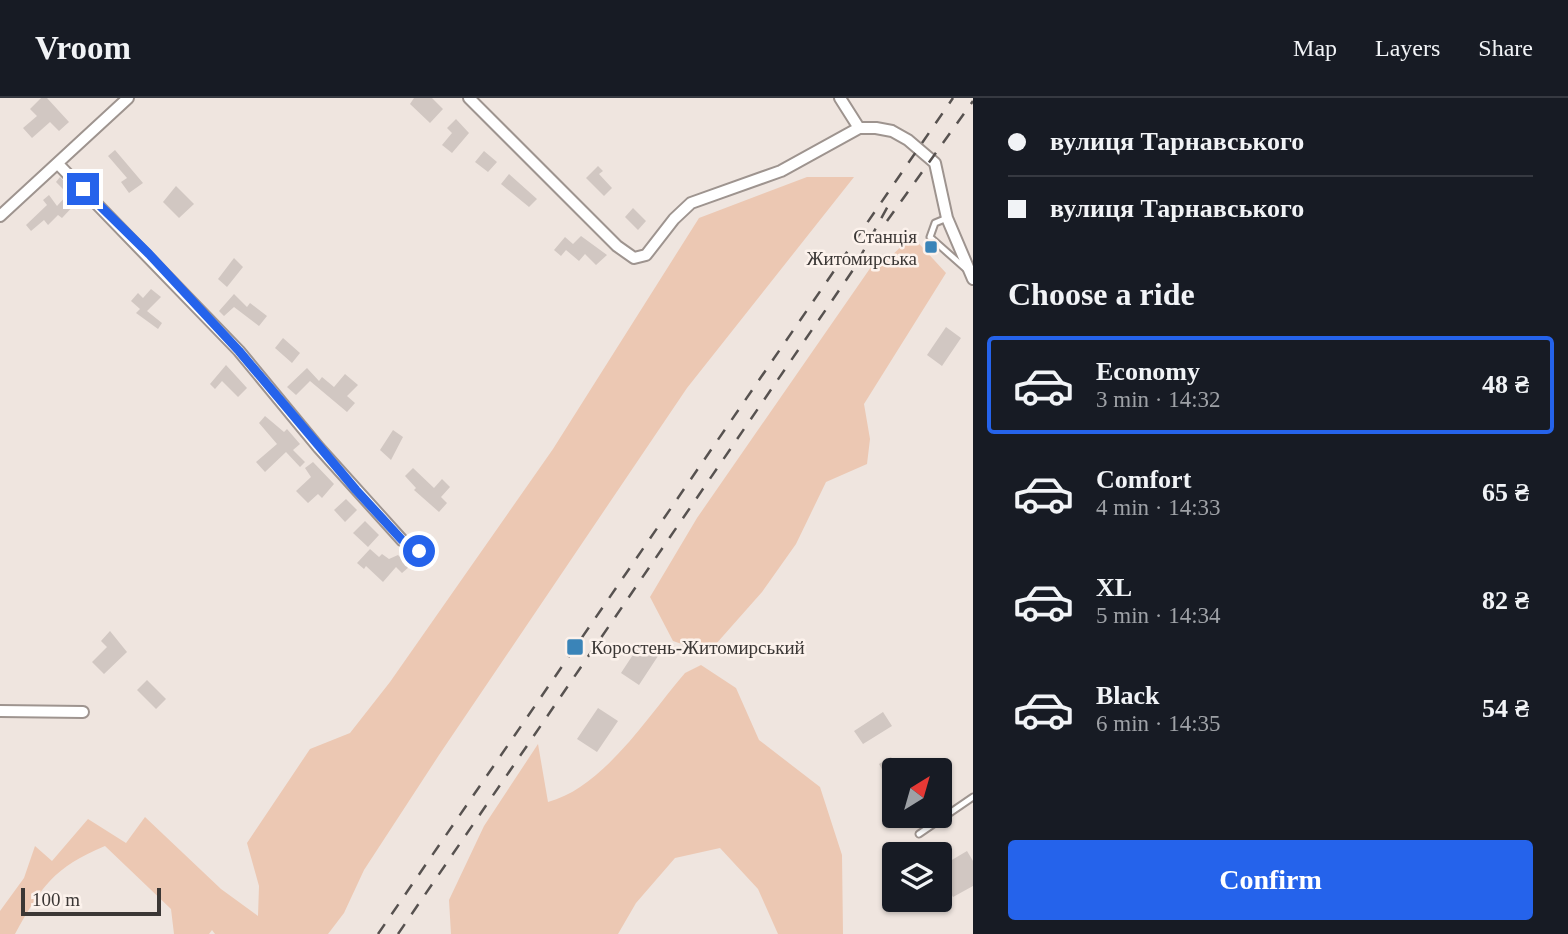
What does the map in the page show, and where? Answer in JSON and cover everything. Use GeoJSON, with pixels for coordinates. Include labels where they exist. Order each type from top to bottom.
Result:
{"type":"FeatureCollection","features":[{"type":"Feature","properties":{"kind":"street"},"geometry":{"type":"LineString","coordinates":[[0,216],[128,98]]}},
{"type":"Feature","properties":{"kind":"street"},"geometry":{"type":"LineString","coordinates":[[469,98],[617,246],[634,258],[646,255],[674,219],[691,203],[781,171],[859,128],[892,131],[908,140],[935,163],[947,218],[970,274]]}},
{"type":"Feature","properties":{"kind":"street"},"geometry":{"type":"LineString","coordinates":[[840,98],[859,128]]}},
{"type":"Feature","properties":{"kind":"street"},"geometry":{"type":"LineString","coordinates":[[58,164],[230,341],[319,448],[402,540],[419,551],[426,551]]}},
{"type":"Feature","properties":{"kind":"street"},"geometry":{"type":"LineString","coordinates":[[0,711],[83,712]]}},
{"type":"Feature","properties":{"kind":"lane"},"geometry":{"type":"LineString","coordinates":[[947,218],[934,223],[930,237],[970,274]]}},
{"type":"Feature","properties":{"kind":"lane"},"geometry":{"type":"LineString","coordinates":[[919,834],[973,797]]}},
{"type":"Feature","properties":{"kind":"shaded area"},"geometry":{"type":"Polygon","coordinates":[[[807,177],[854,177],[687,388],[439,755],[364,870],[344,913],[328,934],[215,934],[212,930],[209,934],[174,934],[171,909],[105,846],[73,862],[51,880],[33,903],[15,934],[0,934],[0,911],[24,878],[35,846],[52,861],[88,819],[126,843],[145,817],[221,889],[258,916],[259,886],[247,843],[310,749],[350,733],[390,682],[553,449],[699,218],[807,177]]]}},
{"type":"Feature","properties":{"kind":"shaded area"},"geometry":{"type":"Polygon","coordinates":[[[912,236],[946,273],[864,404],[870,439],[867,464],[826,482],[796,544],[762,592],[708,653],[673,641],[650,597],[697,518],[871,267],[884,263],[912,236]]]}},
{"type":"Feature","properties":{"kind":"shaded area"},"geometry":{"type":"Polygon","coordinates":[[[701,665],[736,688],[759,740],[820,787],[842,855],[843,934],[778,934],[758,889],[720,848],[675,858],[636,903],[618,934],[451,934],[449,900],[484,826],[538,744],[548,802],[588,782],[606,766],[685,673],[701,665]]]}},
{"type":"Feature","properties":{"kind":"building"},"geometry":{"type":"Polygon","coordinates":[[[41,98],[47,98],[69,122],[59,131],[50,122],[32,138],[23,128],[37,116],[30,109],[41,98]]]}},
{"type":"Feature","properties":{"kind":"building"},"geometry":{"type":"Polygon","coordinates":[[[414,98],[432,98],[443,109],[430,123],[410,104],[414,98]]]}},
{"type":"Feature","properties":{"kind":"building"},"geometry":{"type":"Polygon","coordinates":[[[456,119],[469,133],[452,153],[442,145],[452,133],[447,128],[456,119]]]}},
{"type":"Feature","properties":{"kind":"building"},"geometry":{"type":"Polygon","coordinates":[[[115,150],[143,183],[129,193],[121,182],[127,178],[108,156],[115,150]]]}},
{"type":"Feature","properties":{"kind":"building"},"geometry":{"type":"Polygon","coordinates":[[[484,151],[497,162],[488,172],[475,162],[484,151]]]}},
{"type":"Feature","properties":{"kind":"building"},"geometry":{"type":"Polygon","coordinates":[[[598,166],[603,171],[599,174],[612,188],[604,196],[586,178],[598,166]]]}},
{"type":"Feature","properties":{"kind":"building"},"geometry":{"type":"Polygon","coordinates":[[[509,174],[537,199],[529,207],[501,184],[509,174]]]}},
{"type":"Feature","properties":{"kind":"building"},"geometry":{"type":"Polygon","coordinates":[[[60,177],[82,201],[78,201],[62,218],[58,215],[48,225],[44,220],[31,231],[26,225],[47,205],[43,200],[49,195],[57,206],[68,194],[56,182],[60,177]]]}},
{"type":"Feature","properties":{"kind":"building"},"geometry":{"type":"Polygon","coordinates":[[[176,186],[194,204],[179,218],[163,202],[176,186]]]}},
{"type":"Feature","properties":{"kind":"building"},"geometry":{"type":"Polygon","coordinates":[[[633,208],[646,221],[638,230],[625,217],[633,208]]]}},
{"type":"Feature","properties":{"kind":"building"},"geometry":{"type":"Polygon","coordinates":[[[581,236],[607,255],[596,265],[585,254],[579,261],[566,250],[561,256],[554,250],[565,237],[573,244],[581,236]]]}},
{"type":"Feature","properties":{"kind":"building"},"geometry":{"type":"Polygon","coordinates":[[[234,258],[243,267],[227,287],[218,279],[234,258]]]}},
{"type":"Feature","properties":{"kind":"building"},"geometry":{"type":"Polygon","coordinates":[[[151,289],[161,297],[147,311],[162,323],[158,329],[136,313],[140,309],[131,301],[138,293],[143,298],[151,289]]]}},
{"type":"Feature","properties":{"kind":"building"},"geometry":{"type":"Polygon","coordinates":[[[234,294],[247,307],[250,303],[267,316],[259,326],[234,307],[224,316],[219,311],[234,294]]]}},
{"type":"Feature","properties":{"kind":"building"},"geometry":{"type":"Polygon","coordinates":[[[946,327],[961,338],[942,366],[927,355],[946,327]]]}},
{"type":"Feature","properties":{"kind":"building"},"geometry":{"type":"Polygon","coordinates":[[[283,338],[300,353],[292,363],[275,348],[283,338]]]}},
{"type":"Feature","properties":{"kind":"building"},"geometry":{"type":"Polygon","coordinates":[[[226,365],[247,388],[238,397],[222,381],[215,389],[210,384],[226,365]]]}},
{"type":"Feature","properties":{"kind":"building"},"geometry":{"type":"Polygon","coordinates":[[[307,368],[319,381],[322,377],[334,387],[345,374],[358,385],[347,396],[355,403],[347,412],[310,381],[296,395],[287,387],[307,368]]]}},
{"type":"Feature","properties":{"kind":"building"},"geometry":{"type":"Polygon","coordinates":[[[265,416],[284,432],[287,429],[300,444],[293,450],[305,462],[300,467],[286,452],[265,472],[256,462],[277,444],[259,423],[265,416]]]}},
{"type":"Feature","properties":{"kind":"building"},"geometry":{"type":"Polygon","coordinates":[[[393,430],[403,437],[391,460],[380,450],[393,430]]]}},
{"type":"Feature","properties":{"kind":"building"},"geometry":{"type":"Polygon","coordinates":[[[313,462],[334,484],[322,498],[318,494],[308,503],[296,491],[311,477],[305,468],[313,462]]]}},
{"type":"Feature","properties":{"kind":"building"},"geometry":{"type":"Polygon","coordinates":[[[413,468],[434,488],[442,479],[450,487],[441,497],[447,503],[439,512],[414,490],[416,488],[405,476],[413,468]]]}},
{"type":"Feature","properties":{"kind":"building"},"geometry":{"type":"Polygon","coordinates":[[[346,499],[357,510],[345,522],[334,510],[346,499]]]}},
{"type":"Feature","properties":{"kind":"building"},"geometry":{"type":"Polygon","coordinates":[[[365,521],[379,535],[368,547],[353,533],[365,521]]]}},
{"type":"Feature","properties":{"kind":"building"},"geometry":{"type":"Polygon","coordinates":[[[370,549],[379,557],[382,554],[389,559],[398,555],[409,567],[402,573],[396,567],[383,582],[366,566],[364,569],[357,563],[370,549]]]}},
{"type":"Feature","properties":{"kind":"building"},"geometry":{"type":"Polygon","coordinates":[[[110,631],[127,652],[104,674],[92,662],[107,647],[101,641],[110,631]]]}},
{"type":"Feature","properties":{"kind":"building"},"geometry":{"type":"Polygon","coordinates":[[[640,644],[658,656],[639,685],[621,673],[640,644]]]}},
{"type":"Feature","properties":{"kind":"building"},"geometry":{"type":"Polygon","coordinates":[[[147,680],[166,699],[156,709],[137,690],[147,680]]]}},
{"type":"Feature","properties":{"kind":"building"},"geometry":{"type":"Polygon","coordinates":[[[598,708],[618,721],[597,752],[577,739],[598,708]]]}},
{"type":"Feature","properties":{"kind":"building"},"geometry":{"type":"Polygon","coordinates":[[[883,712],[892,726],[863,744],[854,731],[883,712]]]}},
{"type":"Feature","properties":{"kind":"building"},"geometry":{"type":"Polygon","coordinates":[[[967,851],[973,861],[973,886],[953,897],[952,895],[952,860],[967,851]]]}},
{"type":"Feature","properties":{"kind":"railway"},"geometry":{"type":"LineString","coordinates":[[378,934],[953,98]]}},
{"type":"Feature","properties":{"kind":"railway"},"geometry":{"type":"LineString","coordinates":[[887,221],[973,101]]}},
{"type":"Feature","properties":{"kind":"railway"},"geometry":{"type":"LineString","coordinates":[[398,934],[853,270],[888,206]]}},
{"type":"Feature","properties":{"kind":"place","name":"Станція Житомирська"},"geometry":{"type":"Point","coordinates":[931,247]}},
{"type":"Feature","properties":{"kind":"place","name":"Коростень-Житомирський"},"geometry":{"type":"Point","coordinates":[575,647]}},
{"type":"Feature","properties":{"kind":"route"},"geometry":{"type":"LineString","coordinates":[[83,189],[149,254],[239,351],[319,448],[402,540],[419,551]]}}]}
